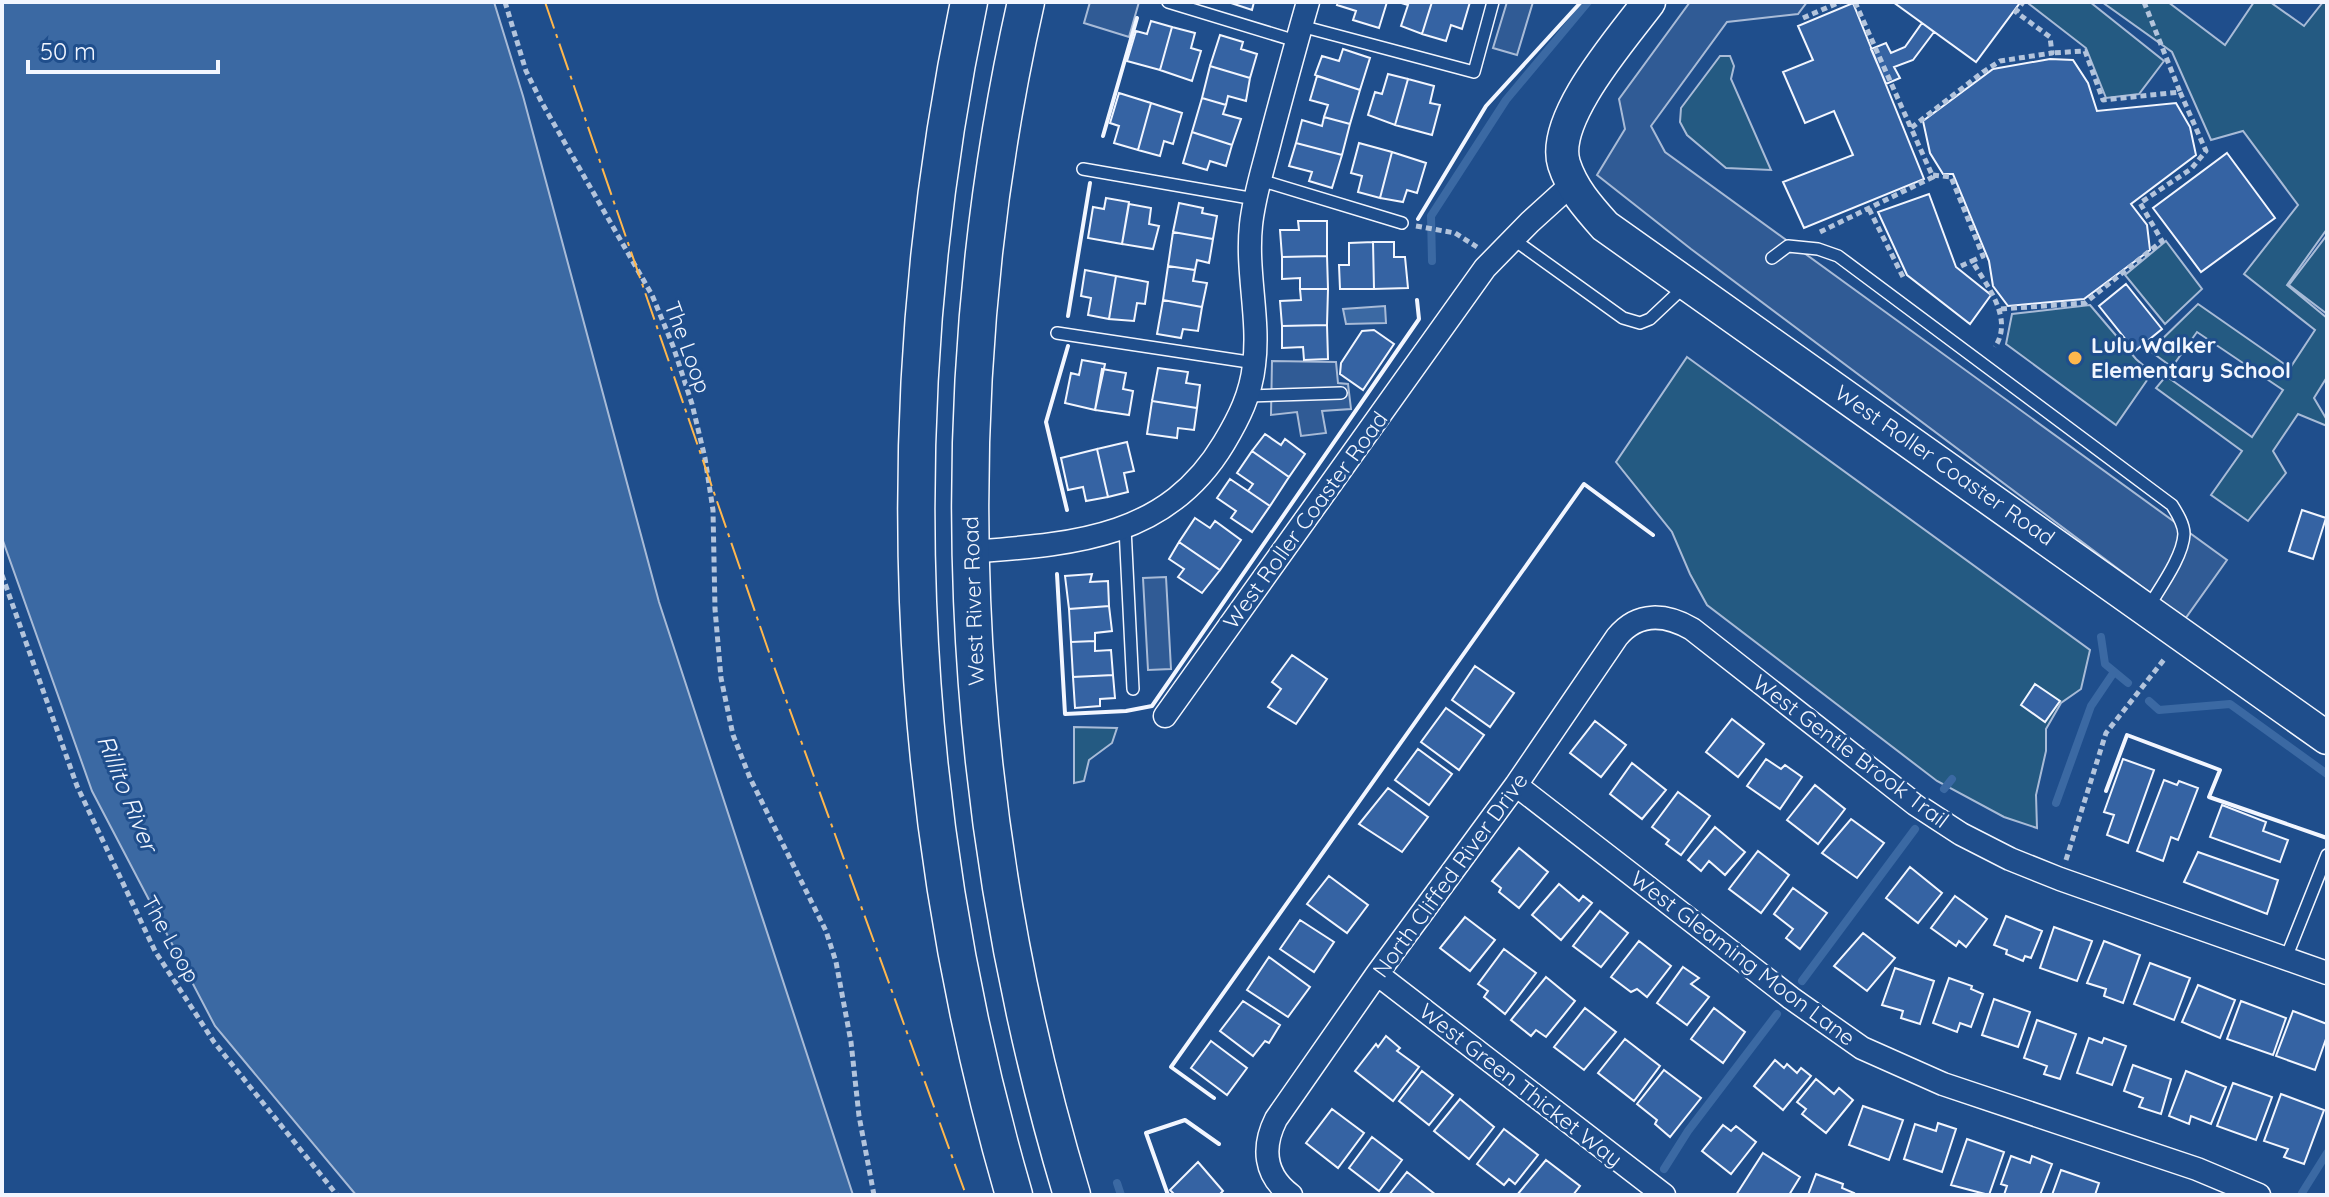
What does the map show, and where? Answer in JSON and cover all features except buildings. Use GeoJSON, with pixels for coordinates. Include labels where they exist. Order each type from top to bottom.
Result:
{"type":"FeatureCollection","features":[{"type":"Feature","properties":{"kind":"main road"},"geometry":{"type":"LineString","coordinates":[[969,2],[937,188],[926,280],[915,453],[918,607],[931,789],[949,916],[977,1056],[1014,1195]]}},
{"type":"Feature","properties":{"kind":"main road","name":"West River Road"},"geometry":{"type":"LineString","coordinates":[[1026,2],[996,158],[980,299],[969,459],[969,552],[976,690],[999,882],[1020,1000],[1072,1195]]}},
{"type":"Feature","properties":{"kind":"main road"},"geometry":{"type":"LineString","coordinates":[[959,48],[1014,58]]}},
{"type":"Feature","properties":{"kind":"street"},"geometry":{"type":"LineString","coordinates":[[969,552],[1063,544],[1125,528],[1165,508],[1195,483],[1220,451],[1249,396],[1255,363],[1250,241],[1258,189],[1308,2]]}},
{"type":"Feature","properties":{"kind":"street"},"geometry":{"type":"LineString","coordinates":[[1568,172],[1566,125],[1584,90],[1649,2]]}},
{"type":"Feature","properties":{"kind":"street","name":"West Roller Coaster Road"},"geometry":{"type":"LineString","coordinates":[[1165,716],[1485,268],[1568,172],[1581,199],[1605,226],[2327,738]]}},
{"type":"Feature","properties":{"kind":"street","name":"North Cliffed River Drive"},"geometry":{"type":"LineString","coordinates":[[1291,1195],[1257,1152],[1276,1119],[1377,974],[1516,785],[1617,637],[1623,629],[1652,610]]}},
{"type":"Feature","properties":{"kind":"street","name":"West Gentle Brook Trail"},"geometry":{"type":"LineString","coordinates":[[1652,610],[1692,629],[1938,819],[2010,859],[2327,973]]}},
{"type":"Feature","properties":{"kind":"street","name":"West Gleaming Moon Lane"},"geometry":{"type":"LineString","coordinates":[[1516,785],[1791,998],[1862,1048],[1943,1084],[2197,1169],[2259,1195]]}},
{"type":"Feature","properties":{"kind":"street","name":"West Green Thicket Way"},"geometry":{"type":"LineString","coordinates":[[1377,974],[1664,1195]]}},
{"type":"Feature","properties":{"kind":"lane"},"geometry":{"type":"LineString","coordinates":[[1168,2],[1474,72],[1493,2]]}},
{"type":"Feature","properties":{"kind":"lane"},"geometry":{"type":"LineString","coordinates":[[1083,169],[1258,189],[1402,223]]}},
{"type":"Feature","properties":{"kind":"lane"},"geometry":{"type":"LineString","coordinates":[[1513,239],[1623,318],[1640,323],[1650,319],[1687,284]]}},
{"type":"Feature","properties":{"kind":"lane"},"geometry":{"type":"LineString","coordinates":[[1772,258],[1788,246],[1818,249],[1838,256],[2172,505],[2184,535],[2175,563],[2147,609]]}},
{"type":"Feature","properties":{"kind":"lane"},"geometry":{"type":"LineString","coordinates":[[1057,333],[1255,363]]}},
{"type":"Feature","properties":{"kind":"lane"},"geometry":{"type":"LineString","coordinates":[[1249,396],[1341,393]]}},
{"type":"Feature","properties":{"kind":"lane"},"geometry":{"type":"LineString","coordinates":[[1125,528],[1133,689]]}},
{"type":"Feature","properties":{"kind":"lane"},"geometry":{"type":"LineString","coordinates":[[2286,958],[2327,855]]}},
{"type":"Feature","properties":{"kind":"path","name":"The Loop"},"geometry":{"type":"LineString","coordinates":[[505,2],[526,71],[652,295],[692,404],[713,510],[719,664],[733,735],[750,778],[826,931],[836,962],[874,1195]]}},
{"type":"Feature","properties":{"kind":"path"},"geometry":{"type":"LineString","coordinates":[[1803,18],[1840,2]]}},
{"type":"Feature","properties":{"kind":"path"},"geometry":{"type":"LineString","coordinates":[[1855,2],[1933,175]]}},
{"type":"Feature","properties":{"kind":"path"},"geometry":{"type":"LineString","coordinates":[[2023,2],[2016,12],[2050,37],[2052,53]]}},
{"type":"Feature","properties":{"kind":"path"},"geometry":{"type":"LineString","coordinates":[[2001,309],[2085,303],[2162,241],[2140,203],[2191,169],[2206,151],[2144,2]]}},
{"type":"Feature","properties":{"kind":"path"},"geometry":{"type":"LineString","coordinates":[[1911,128],[2000,61],[2052,53],[2085,51],[2103,100],[2180,92]]}},
{"type":"Feature","properties":{"kind":"path"},"geometry":{"type":"LineString","coordinates":[[1816,234],[1933,175]]}},
{"type":"Feature","properties":{"kind":"path"},"geometry":{"type":"LineString","coordinates":[[1933,175],[1951,177],[1983,256],[1961,266]]}},
{"type":"Feature","properties":{"kind":"path"},"geometry":{"type":"LineString","coordinates":[[1869,209],[1903,277]]}},
{"type":"Feature","properties":{"kind":"path"},"geometry":{"type":"LineString","coordinates":[[1419,226],[1455,233],[1495,258]]}},
{"type":"Feature","properties":{"kind":"path"},"geometry":{"type":"LineString","coordinates":[[1972,261],[2001,309],[1999,341],[1995,347]]}},
{"type":"Feature","properties":{"kind":"path","name":"The Loop"},"geometry":{"type":"LineString","coordinates":[[2,575],[77,786],[155,951],[214,1042],[337,1195]]}},
{"type":"Feature","properties":{"kind":"path"},"geometry":{"type":"LineString","coordinates":[[2060,879],[2106,733],[2172,649]]}},
{"type":"Feature","properties":{"kind":"shaded area"},"geometry":{"type":"Polygon","coordinates":[[[1090,2],[1139,2],[1129,37],[1084,23],[1090,2]]]}},
{"type":"Feature","properties":{"kind":"shaded area"},"geometry":{"type":"Polygon","coordinates":[[[1507,2],[1533,2],[1517,55],[1493,48],[1507,2]]]}},
{"type":"Feature","properties":{"kind":"shaded area"},"geometry":{"type":"Polygon","coordinates":[[[1690,2],[1807,2],[1798,14],[1727,22],[1651,126],[1665,152],[2227,560],[2185,619],[1691,249],[1597,175],[1625,129],[1619,99],[1690,2]]]}},
{"type":"Feature","properties":{"kind":"shaded area"},"geometry":{"type":"Polygon","coordinates":[[[2030,2],[2090,2],[2164,61],[2139,94],[2106,98],[2086,48],[2030,2]]]}},
{"type":"Feature","properties":{"kind":"shaded area"},"geometry":{"type":"Polygon","coordinates":[[[2102,2],[2168,2],[2225,45],[2254,2],[2270,2],[2304,26],[2323,2],[2327,2],[2327,229],[2287,285],[2327,318],[2327,377],[2314,398],[2327,420],[2327,426],[2298,414],[2273,451],[2286,473],[2248,521],[2211,495],[2242,451],[2156,388],[2166,376],[2252,437],[2283,390],[2197,332],[2172,367],[2150,351],[2198,304],[2290,368],[2315,330],[2244,274],[2298,205],[2243,131],[2211,140],[2172,52],[2102,2]]]}},
{"type":"Feature","properties":{"kind":"shaded area"},"geometry":{"type":"Polygon","coordinates":[[[1720,56],[1730,56],[1734,66],[1731,79],[1771,170],[1726,168],[1687,135],[1680,122],[1681,108],[1720,56]]]}},
{"type":"Feature","properties":{"kind":"shaded area"},"geometry":{"type":"Polygon","coordinates":[[[2327,235],[2327,314],[2289,285],[2327,235]]]}},
{"type":"Feature","properties":{"kind":"shaded area"},"geometry":{"type":"Polygon","coordinates":[[[2166,241],[2202,289],[2165,324],[2125,275],[2166,241]]]}},
{"type":"Feature","properties":{"kind":"shaded area"},"geometry":{"type":"Polygon","coordinates":[[[2090,305],[2152,373],[2116,425],[2006,344],[2012,314],[2090,305]]]}},
{"type":"Feature","properties":{"kind":"shaded area"},"geometry":{"type":"Polygon","coordinates":[[[1687,357],[2090,650],[2081,689],[2061,703],[2046,729],[2046,751],[2036,795],[2037,828],[2004,817],[1937,781],[1707,605],[1672,532],[1616,462],[1687,357]]]}},
{"type":"Feature","properties":{"kind":"shaded area"},"geometry":{"type":"Polygon","coordinates":[[[1272,361],[1336,362],[1338,383],[1348,384],[1351,409],[1322,411],[1326,433],[1301,436],[1297,412],[1271,415],[1272,361]]]}},
{"type":"Feature","properties":{"kind":"shaded area"},"geometry":{"type":"Polygon","coordinates":[[[1166,577],[1171,669],[1148,670],[1143,578],[1166,577]]]}},
{"type":"Feature","properties":{"kind":"shaded area"},"geometry":{"type":"Polygon","coordinates":[[[1074,727],[1117,728],[1112,743],[1089,760],[1084,781],[1074,783],[1074,727]]]}},
{"type":"Feature","properties":{"kind":"water","name":"Rillito River"},"geometry":{"type":"Polygon","coordinates":[[[2,2],[494,2],[523,96],[659,602],[853,1195],[356,1195],[215,1026],[92,791],[2,538],[2,2]]]}},
{"type":"Feature","properties":{"kind":"water"},"geometry":{"type":"Polygon","coordinates":[[[1385,306],[1386,323],[1346,324],[1343,309],[1385,306]]]}},
{"type":"Feature","properties":{"kind":"waterway"},"geometry":{"type":"LineString","coordinates":[[1432,261],[1431,216],[1506,100],[1588,2]]}},
{"type":"Feature","properties":{"kind":"waterway"},"geometry":{"type":"LineString","coordinates":[[2101,637],[2105,664],[2128,683]]}},
{"type":"Feature","properties":{"kind":"waterway"},"geometry":{"type":"LineString","coordinates":[[2056,803],[2091,706],[2114,672]]}},
{"type":"Feature","properties":{"kind":"waterway"},"geometry":{"type":"LineString","coordinates":[[2149,701],[2159,710],[2230,704],[2327,774]]}},
{"type":"Feature","properties":{"kind":"waterway"},"geometry":{"type":"LineString","coordinates":[[1944,789],[1952,779]]}},
{"type":"Feature","properties":{"kind":"waterway"},"geometry":{"type":"LineString","coordinates":[[1802,981],[1915,829]]}},
{"type":"Feature","properties":{"kind":"waterway"},"geometry":{"type":"LineString","coordinates":[[1664,1169],[1688,1131],[1777,1014]]}},
{"type":"Feature","properties":{"kind":"waterway"},"geometry":{"type":"LineString","coordinates":[[2302,1193],[2327,1153]]}},
{"type":"Feature","properties":{"kind":"waterway"},"geometry":{"type":"LineString","coordinates":[[1117,1183],[1121,1195]]}},
{"type":"Feature","properties":{"kind":"wall"},"geometry":{"type":"LineString","coordinates":[[1418,219],[1486,106],[1581,2]]}},
{"type":"Feature","properties":{"kind":"wall"},"geometry":{"type":"LineString","coordinates":[[1103,136],[1137,18]]}},
{"type":"Feature","properties":{"kind":"wall"},"geometry":{"type":"LineString","coordinates":[[1068,316],[1090,183]]}},
{"type":"Feature","properties":{"kind":"wall"},"geometry":{"type":"LineString","coordinates":[[1057,574],[1065,714],[1126,711],[1152,706],[1419,319],[1417,300]]}},
{"type":"Feature","properties":{"kind":"wall"},"geometry":{"type":"LineString","coordinates":[[1067,510],[1046,422],[1068,346]]}},
{"type":"Feature","properties":{"kind":"wall"},"geometry":{"type":"LineString","coordinates":[[1214,1098],[1171,1067],[1584,484],[1653,535]]}},
{"type":"Feature","properties":{"kind":"wall"},"geometry":{"type":"LineString","coordinates":[[2106,791],[2127,735],[2220,770],[2209,797],[2327,838]]}},
{"type":"Feature","properties":{"kind":"wall"},"geometry":{"type":"LineString","coordinates":[[1168,1195],[1146,1133],[1185,1120],[1219,1144]]}},
{"type":"Feature","properties":{"kind":"power"},"geometry":{"type":"LineString","coordinates":[[545,2],[772,661],[966,1195]]}},
{"type":"Feature","properties":{"kind":"place","name":"Lulu Walker Elementary School"},"geometry":{"type":"Point","coordinates":[2075,358]}}]}
